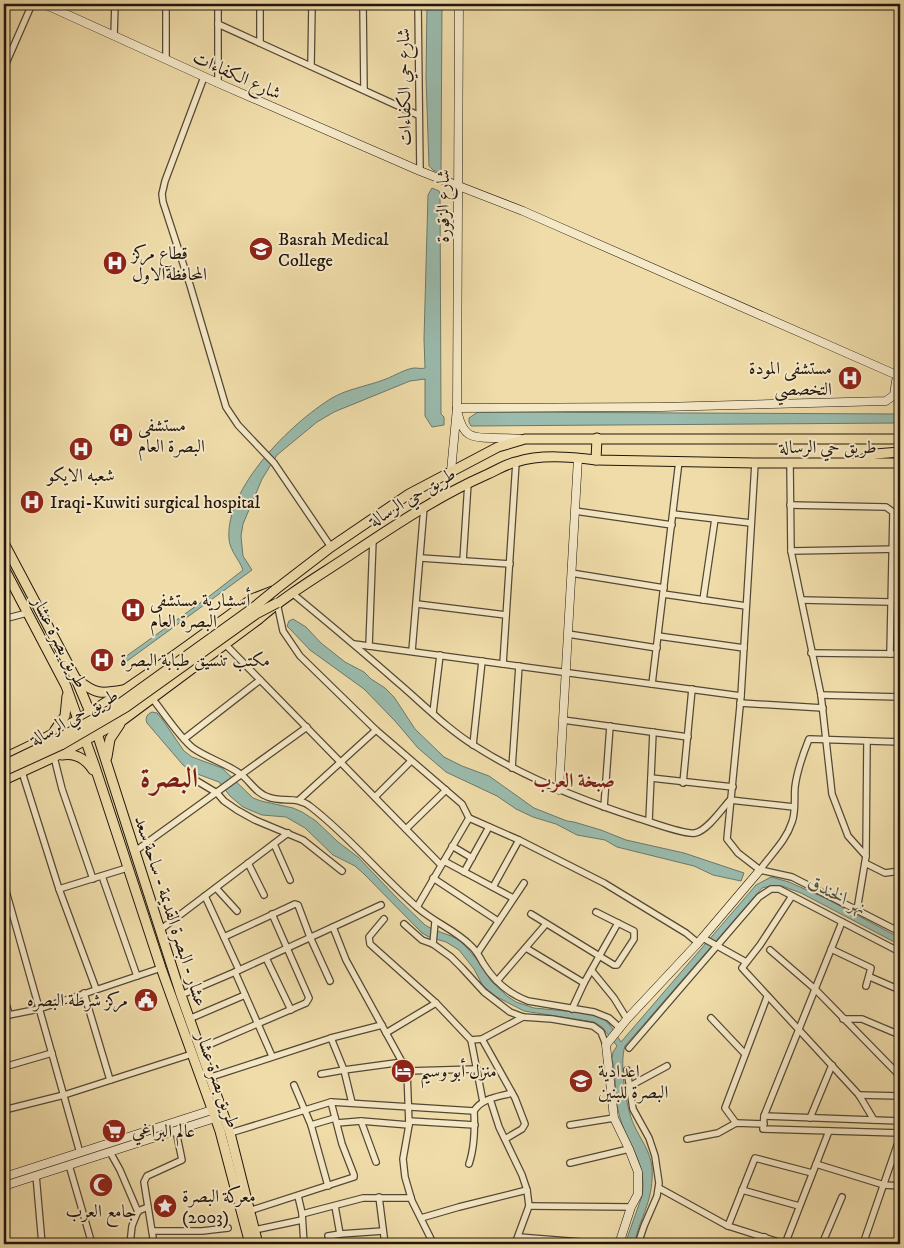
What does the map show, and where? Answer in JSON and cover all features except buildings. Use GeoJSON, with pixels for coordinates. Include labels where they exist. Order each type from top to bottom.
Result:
{"type":"FeatureCollection","features":[{"type":"Feature","properties":{"kind":"main road"},"geometry":{"type":"LineString","coordinates":[[596,460],[597,438]]}},
{"type":"Feature","properties":{"kind":"main road","name":"طريق حي الرسالة"},"geometry":{"type":"LineString","coordinates":[[4,765],[52,742],[114,708],[254,608],[331,547],[409,494],[498,446],[525,439],[900,439]]}},
{"type":"Feature","properties":{"kind":"main road"},"geometry":{"type":"LineString","coordinates":[[855,462],[875,454],[900,452]]}},
{"type":"Feature","properties":{"kind":"main road","name":"طريق حي الرسالة"},"geometry":{"type":"LineString","coordinates":[[4,771],[67,741],[126,707],[248,619],[292,594],[424,507],[468,483],[516,462],[540,458],[578,458],[755,463],[900,463]]}},
{"type":"Feature","properties":{"kind":"main road"},"geometry":{"type":"LineString","coordinates":[[885,463],[900,467]]}},
{"type":"Feature","properties":{"kind":"main road","name":"عشار - البصرة القديمة - ساحة سعد"},"geometry":{"type":"LineString","coordinates":[[4,543],[76,679],[91,712],[134,852],[189,1019],[196,1051],[211,1077],[230,1133],[258,1244]]}},
{"type":"Feature","properties":{"kind":"main road","name":"طريق بصرة عشار"},"geometry":{"type":"LineString","coordinates":[[4,568],[66,686],[161,968],[196,1051],[250,1244]]}},
{"type":"Feature","properties":{"kind":"main road","name":"طريق حي الرسالة"},"geometry":{"type":"LineString","coordinates":[[4,758],[47,738],[91,712],[252,600],[275,590]]}},
{"type":"Feature","properties":{"kind":"main road"},"geometry":{"type":"LineString","coordinates":[[4,780],[54,757],[123,720],[260,619],[277,603]]}},
{"type":"Feature","properties":{"kind":"main road"},"geometry":{"type":"LineString","coordinates":[[76,679],[96,693],[102,694],[128,688]]}},
{"type":"Feature","properties":{"kind":"main road"},"geometry":{"type":"LineString","coordinates":[[47,738],[60,725],[65,716],[67,706],[66,686]]}},
{"type":"Feature","properties":{"kind":"main road"},"geometry":{"type":"LineString","coordinates":[[106,763],[110,740],[123,720]]}},
{"type":"Feature","properties":{"kind":"main road"},"geometry":{"type":"LineString","coordinates":[[54,757],[68,754],[76,756],[87,762],[97,775]]}},
{"type":"Feature","properties":{"kind":"street"},"geometry":{"type":"LineString","coordinates":[[4,68],[32,4]]}},
{"type":"Feature","properties":{"kind":"street","name":"شارع الكفاءات"},"geometry":{"type":"LineString","coordinates":[[44,4],[58,7],[166,60],[420,171],[524,211],[900,376]]}},
{"type":"Feature","properties":{"kind":"street"},"geometry":{"type":"LineString","coordinates":[[114,4],[114,36]]}},
{"type":"Feature","properties":{"kind":"street"},"geometry":{"type":"LineString","coordinates":[[166,4],[166,60]]}},
{"type":"Feature","properties":{"kind":"street"},"geometry":{"type":"LineString","coordinates":[[218,4],[218,83]]}},
{"type":"Feature","properties":{"kind":"street"},"geometry":{"type":"LineString","coordinates":[[260,4],[260,43]]}},
{"type":"Feature","properties":{"kind":"street"},"geometry":{"type":"LineString","coordinates":[[311,66],[312,4]]}},
{"type":"Feature","properties":{"kind":"street"},"geometry":{"type":"LineString","coordinates":[[363,4],[364,90]]}},
{"type":"Feature","properties":{"kind":"street","name":"شارع حي الكفاءات"},"geometry":{"type":"LineString","coordinates":[[418,4],[420,171]]}},
{"type":"Feature","properties":{"kind":"street","name":"شارع الزقورة"},"geometry":{"type":"LineString","coordinates":[[451,470],[457,408],[459,4]]}},
{"type":"Feature","properties":{"kind":"street"},"geometry":{"type":"LineString","coordinates":[[218,24],[418,115]]}},
{"type":"Feature","properties":{"kind":"street"},"geometry":{"type":"LineString","coordinates":[[204,77],[165,182],[163,198],[226,407],[238,425],[274,463],[331,547]]}},
{"type":"Feature","properties":{"kind":"street"},"geometry":{"type":"LineString","coordinates":[[457,408],[661,407],[886,401],[894,395],[896,381],[900,376]]}},
{"type":"Feature","properties":{"kind":"street","name":"شارع الزقورة"},"geometry":{"type":"LineString","coordinates":[[457,408],[462,427],[472,436],[525,439]]}},
{"type":"Feature","properties":{"kind":"street"},"geometry":{"type":"LineString","coordinates":[[559,790],[578,458]]}},
{"type":"Feature","properties":{"kind":"street"},"geometry":{"type":"LineString","coordinates":[[652,684],[680,461]]}},
{"type":"Feature","properties":{"kind":"street"},"geometry":{"type":"LineString","coordinates":[[502,664],[516,462]]}},
{"type":"Feature","properties":{"kind":"street"},"geometry":{"type":"LineString","coordinates":[[755,463],[741,696],[727,839],[738,853],[760,870],[792,877],[900,932]]}},
{"type":"Feature","properties":{"kind":"street"},"geometry":{"type":"LineString","coordinates":[[790,463],[790,551],[802,600],[823,708],[832,794],[848,836],[866,856]]}},
{"type":"Feature","properties":{"kind":"street"},"geometry":{"type":"LineString","coordinates":[[463,561],[468,483]]}},
{"type":"Feature","properties":{"kind":"street"},"geometry":{"type":"LineString","coordinates":[[790,505],[888,508],[893,512],[890,654]]}},
{"type":"Feature","properties":{"kind":"street"},"geometry":{"type":"LineString","coordinates":[[412,651],[424,507]]}},
{"type":"Feature","properties":{"kind":"street"},"geometry":{"type":"LineString","coordinates":[[575,511],[672,525]]}},
{"type":"Feature","properties":{"kind":"street"},"geometry":{"type":"LineString","coordinates":[[673,514],[751,523]]}},
{"type":"Feature","properties":{"kind":"street"},"geometry":{"type":"LineString","coordinates":[[703,600],[715,519]]}},
{"type":"Feature","properties":{"kind":"street"},"geometry":{"type":"LineString","coordinates":[[369,646],[374,539]]}},
{"type":"Feature","properties":{"kind":"street"},"geometry":{"type":"LineString","coordinates":[[790,551],[900,549]]}},
{"type":"Feature","properties":{"kind":"street"},"geometry":{"type":"LineString","coordinates":[[421,558],[510,564]]}},
{"type":"Feature","properties":{"kind":"street"},"geometry":{"type":"LineString","coordinates":[[572,572],[703,600],[746,606]]}},
{"type":"Feature","properties":{"kind":"street"},"geometry":{"type":"LineString","coordinates":[[292,594],[473,745],[512,768],[559,790],[678,831],[694,833],[705,828],[730,800]]}},
{"type":"Feature","properties":{"kind":"street"},"geometry":{"type":"LineString","coordinates":[[802,600],[890,602]]}},
{"type":"Feature","properties":{"kind":"street"},"geometry":{"type":"LineString","coordinates":[[277,603],[283,631],[300,656],[376,730],[462,804],[469,818],[519,840],[604,883],[686,933],[717,946],[746,962]]}},
{"type":"Feature","properties":{"kind":"street"},"geometry":{"type":"LineString","coordinates":[[417,604],[506,615]]}},
{"type":"Feature","properties":{"kind":"street"},"geometry":{"type":"LineString","coordinates":[[4,619],[28,613]]}},
{"type":"Feature","properties":{"kind":"street"},"geometry":{"type":"LineString","coordinates":[[568,634],[656,648]]}},
{"type":"Feature","properties":{"kind":"street"},"geometry":{"type":"LineString","coordinates":[[658,636],[744,648]]}},
{"type":"Feature","properties":{"kind":"street"},"geometry":{"type":"LineString","coordinates":[[226,644],[406,829],[442,863],[464,872],[513,898]]}},
{"type":"Feature","properties":{"kind":"street"},"geometry":{"type":"LineString","coordinates":[[354,644],[741,696]]}},
{"type":"Feature","properties":{"kind":"street"},"geometry":{"type":"LineString","coordinates":[[811,653],[900,654]]}},
{"type":"Feature","properties":{"kind":"street"},"geometry":{"type":"LineString","coordinates":[[433,713],[440,655]]}},
{"type":"Feature","properties":{"kind":"street"},"geometry":{"type":"LineString","coordinates":[[473,745],[482,661]]}},
{"type":"Feature","properties":{"kind":"street"},"geometry":{"type":"LineString","coordinates":[[512,768],[519,666]]}},
{"type":"Feature","properties":{"kind":"street"},"geometry":{"type":"LineString","coordinates":[[184,739],[260,680]]}},
{"type":"Feature","properties":{"kind":"street"},"geometry":{"type":"LineString","coordinates":[[683,783],[692,689]]}},
{"type":"Feature","properties":{"kind":"street"},"geometry":{"type":"LineString","coordinates":[[820,695],[900,697]]}},
{"type":"Feature","properties":{"kind":"street"},"geometry":{"type":"LineString","coordinates":[[152,698],[184,739],[196,750],[239,776],[259,793],[267,797],[299,800],[310,806],[347,839],[434,925],[458,935],[478,952],[482,962],[503,988],[518,998],[528,1001],[601,1014],[618,1030]]}},
{"type":"Feature","properties":{"kind":"street"},"geometry":{"type":"LineString","coordinates":[[740,703],[823,708]]}},
{"type":"Feature","properties":{"kind":"street"},"geometry":{"type":"LineString","coordinates":[[563,720],[688,737]]}},
{"type":"Feature","properties":{"kind":"street"},"geometry":{"type":"LineString","coordinates":[[604,807],[610,726]]}},
{"type":"Feature","properties":{"kind":"street"},"geometry":{"type":"LineString","coordinates":[[134,852],[307,727]]}},
{"type":"Feature","properties":{"kind":"street"},"geometry":{"type":"LineString","coordinates":[[299,800],[376,730]]}},
{"type":"Feature","properties":{"kind":"street"},"geometry":{"type":"LineString","coordinates":[[649,821],[652,732]]}},
{"type":"Feature","properties":{"kind":"street"},"geometry":{"type":"LineString","coordinates":[[608,1043],[627,1019],[702,940],[782,843],[793,820],[795,785],[809,739],[900,742]]}},
{"type":"Feature","properties":{"kind":"street"},"geometry":{"type":"LineString","coordinates":[[857,910],[866,856],[867,741]]}},
{"type":"Feature","properties":{"kind":"street"},"geometry":{"type":"LineString","coordinates":[[54,757],[62,788],[93,878]]}},
{"type":"Feature","properties":{"kind":"street"},"geometry":{"type":"LineString","coordinates":[[375,797],[411,761]]}},
{"type":"Feature","properties":{"kind":"street"},"geometry":{"type":"LineString","coordinates":[[22,772],[59,889],[96,989]]}},
{"type":"Feature","properties":{"kind":"street"},"geometry":{"type":"LineString","coordinates":[[651,778],[733,787]]}},
{"type":"Feature","properties":{"kind":"street"},"geometry":{"type":"LineString","coordinates":[[198,781],[218,791],[224,801],[237,810],[255,820],[303,840],[342,871]]}},
{"type":"Feature","properties":{"kind":"street"},"geometry":{"type":"LineString","coordinates":[[406,829],[446,790]]}},
{"type":"Feature","properties":{"kind":"street"},"geometry":{"type":"LineString","coordinates":[[730,800],[794,807]]}},
{"type":"Feature","properties":{"kind":"street"},"geometry":{"type":"LineString","coordinates":[[417,907],[469,818]]}},
{"type":"Feature","properties":{"kind":"street"},"geometry":{"type":"LineString","coordinates":[[464,872],[489,828]]}},
{"type":"Feature","properties":{"kind":"street"},"geometry":{"type":"LineString","coordinates":[[160,930],[288,833]]}},
{"type":"Feature","properties":{"kind":"street"},"geometry":{"type":"LineString","coordinates":[[493,887],[519,840]]}},
{"type":"Feature","properties":{"kind":"street"},"geometry":{"type":"LineString","coordinates":[[274,844],[290,880]]}},
{"type":"Feature","properties":{"kind":"street"},"geometry":{"type":"LineString","coordinates":[[452,846],[472,858]]}},
{"type":"Feature","properties":{"kind":"street"},"geometry":{"type":"LineString","coordinates":[[248,863],[264,895]]}},
{"type":"Feature","properties":{"kind":"street"},"geometry":{"type":"LineString","coordinates":[[865,863],[885,873],[900,871]]}},
{"type":"Feature","properties":{"kind":"street"},"geometry":{"type":"LineString","coordinates":[[59,889],[126,868]]}},
{"type":"Feature","properties":{"kind":"street"},"geometry":{"type":"LineString","coordinates":[[102,876],[137,976]]}},
{"type":"Feature","properties":{"kind":"street"},"geometry":{"type":"LineString","coordinates":[[433,878],[498,921]]}},
{"type":"Feature","properties":{"kind":"street"},"geometry":{"type":"LineString","coordinates":[[478,952],[524,883]]}},
{"type":"Feature","properties":{"kind":"street"},"geometry":{"type":"LineString","coordinates":[[4,884],[80,1153]]}},
{"type":"Feature","properties":{"kind":"street"},"geometry":{"type":"LineString","coordinates":[[216,888],[237,911]]}},
{"type":"Feature","properties":{"kind":"street"},"geometry":{"type":"LineString","coordinates":[[629,1048],[759,897],[771,889],[779,889],[900,952]]}},
{"type":"Feature","properties":{"kind":"street"},"geometry":{"type":"LineString","coordinates":[[205,896],[272,1056]]}},
{"type":"Feature","properties":{"kind":"street"},"geometry":{"type":"LineString","coordinates":[[792,896],[760,945],[742,968],[859,1095],[874,1120]]}},
{"type":"Feature","properties":{"kind":"street"},"geometry":{"type":"LineString","coordinates":[[224,938],[294,904],[298,905],[330,981]]}},
{"type":"Feature","properties":{"kind":"street"},"geometry":{"type":"LineString","coordinates":[[181,995],[381,905]]}},
{"type":"Feature","properties":{"kind":"street"},"geometry":{"type":"LineString","coordinates":[[531,914],[617,965],[634,939],[634,931],[596,912]]}},
{"type":"Feature","properties":{"kind":"street"},"geometry":{"type":"LineString","coordinates":[[4,1110],[64,1095],[196,1051],[306,1003],[309,998],[272,914]]}},
{"type":"Feature","properties":{"kind":"street"},"geometry":{"type":"LineString","coordinates":[[384,920],[369,937],[370,944],[436,1003],[471,1040],[483,1102]]}},
{"type":"Feature","properties":{"kind":"street"},"geometry":{"type":"LineString","coordinates":[[763,1126],[764,1116],[842,922]]}},
{"type":"Feature","properties":{"kind":"street"},"geometry":{"type":"LineString","coordinates":[[572,1009],[584,983],[618,923]]}},
{"type":"Feature","properties":{"kind":"street"},"geometry":{"type":"LineString","coordinates":[[404,924],[422,940],[433,942],[462,968],[484,992],[510,1012],[523,1017],[552,1019],[593,1026],[601,1032],[608,1043],[614,1118],[638,1172],[638,1194],[631,1207],[620,1244]]}},
{"type":"Feature","properties":{"kind":"street"},"geometry":{"type":"LineString","coordinates":[[497,981],[546,924]]}},
{"type":"Feature","properties":{"kind":"street"},"geometry":{"type":"LineString","coordinates":[[433,942],[434,925]]}},
{"type":"Feature","properties":{"kind":"street"},"geometry":{"type":"LineString","coordinates":[[333,927],[346,960],[407,1071],[410,1108],[403,1160],[405,1177],[411,1198],[432,1244]]}},
{"type":"Feature","properties":{"kind":"street"},"geometry":{"type":"LineString","coordinates":[[526,948],[584,983]]}},
{"type":"Feature","properties":{"kind":"street"},"geometry":{"type":"LineString","coordinates":[[831,949],[872,968],[866,986]]}},
{"type":"Feature","properties":{"kind":"street"},"geometry":{"type":"LineString","coordinates":[[770,950],[815,989],[900,1076]]}},
{"type":"Feature","properties":{"kind":"street"},"geometry":{"type":"LineString","coordinates":[[266,958],[290,1010]]}},
{"type":"Feature","properties":{"kind":"street"},"geometry":{"type":"LineString","coordinates":[[4,997],[7,1015],[39,1009],[161,968]]}},
{"type":"Feature","properties":{"kind":"street"},"geometry":{"type":"LineString","coordinates":[[592,971],[614,998],[627,1019]]}},
{"type":"Feature","properties":{"kind":"street"},"geometry":{"type":"LineString","coordinates":[[870,977],[900,990]]}},
{"type":"Feature","properties":{"kind":"street"},"geometry":{"type":"LineString","coordinates":[[84,993],[110,1080]]}},
{"type":"Feature","properties":{"kind":"street"},"geometry":{"type":"LineString","coordinates":[[189,1019],[245,995]]}},
{"type":"Feature","properties":{"kind":"street"},"geometry":{"type":"LineString","coordinates":[[736,1123],[725,1108],[767,997]]}},
{"type":"Feature","properties":{"kind":"street"},"geometry":{"type":"LineString","coordinates":[[386,1033],[436,1003]]}},
{"type":"Feature","properties":{"kind":"street"},"geometry":{"type":"LineString","coordinates":[[471,1040],[482,1039],[523,1017]]}},
{"type":"Feature","properties":{"kind":"street"},"geometry":{"type":"LineString","coordinates":[[711,1018],[745,1054]]}},
{"type":"Feature","properties":{"kind":"street"},"geometry":{"type":"LineString","coordinates":[[843,1019],[863,1020],[900,1035]]}},
{"type":"Feature","properties":{"kind":"street"},"geometry":{"type":"LineString","coordinates":[[211,1077],[331,1038],[382,1025]]}},
{"type":"Feature","properties":{"kind":"street"},"geometry":{"type":"LineString","coordinates":[[331,1038],[344,1070],[352,1103]]}},
{"type":"Feature","properties":{"kind":"street"},"geometry":{"type":"LineString","coordinates":[[482,1039],[512,1093],[525,1124],[524,1127],[505,1139]]}},
{"type":"Feature","properties":{"kind":"street"},"geometry":{"type":"LineString","coordinates":[[4,1067],[52,1053]]}},
{"type":"Feature","properties":{"kind":"street"},"geometry":{"type":"LineString","coordinates":[[321,1074],[403,1062]]}},
{"type":"Feature","properties":{"kind":"street"},"geometry":{"type":"LineString","coordinates":[[810,1118],[832,1065]]}},
{"type":"Feature","properties":{"kind":"street"},"geometry":{"type":"LineString","coordinates":[[630,1086],[667,1066]]}},
{"type":"Feature","properties":{"kind":"street"},"geometry":{"type":"LineString","coordinates":[[407,1071],[477,1069]]}},
{"type":"Feature","properties":{"kind":"street"},"geometry":{"type":"LineString","coordinates":[[627,1070],[634,1109],[647,1133],[655,1156],[658,1188],[638,1244]]}},
{"type":"Feature","properties":{"kind":"street"},"geometry":{"type":"LineString","coordinates":[[294,1085],[305,1110],[328,1186]]}},
{"type":"Feature","properties":{"kind":"street"},"geometry":{"type":"LineString","coordinates":[[230,1133],[331,1102],[474,1111],[483,1102],[512,1093]]}},
{"type":"Feature","properties":{"kind":"street"},"geometry":{"type":"LineString","coordinates":[[859,1095],[900,1096]]}},
{"type":"Feature","properties":{"kind":"street"},"geometry":{"type":"LineString","coordinates":[[490,1100],[498,1127],[522,1175],[527,1190],[529,1206],[515,1244]]}},
{"type":"Feature","properties":{"kind":"street"},"geometry":{"type":"LineString","coordinates":[[249,1211],[352,1179],[354,1175],[342,1144],[331,1102]]}},
{"type":"Feature","properties":{"kind":"street"},"geometry":{"type":"LineString","coordinates":[[469,1164],[474,1150],[474,1111]]}},
{"type":"Feature","properties":{"kind":"street"},"geometry":{"type":"LineString","coordinates":[[4,1186],[176,1131],[214,1114]]}},
{"type":"Feature","properties":{"kind":"street"},"geometry":{"type":"LineString","coordinates":[[4,1177],[214,1114]]}},
{"type":"Feature","properties":{"kind":"street"},"geometry":{"type":"LineString","coordinates":[[764,1116],[900,1121]]}},
{"type":"Feature","properties":{"kind":"street"},"geometry":{"type":"LineString","coordinates":[[570,1125],[614,1118]]}},
{"type":"Feature","properties":{"kind":"street"},"geometry":{"type":"LineString","coordinates":[[310,1125],[336,1120],[475,1125]]}},
{"type":"Feature","properties":{"kind":"street"},"geometry":{"type":"LineString","coordinates":[[361,1121],[376,1162]]}},
{"type":"Feature","properties":{"kind":"street"},"geometry":{"type":"LineString","coordinates":[[687,1139],[718,1133],[736,1123],[829,1131],[900,1132]]}},
{"type":"Feature","properties":{"kind":"street"},"geometry":{"type":"LineString","coordinates":[[154,1244],[145,1179],[147,1176],[182,1160],[176,1131]]}},
{"type":"Feature","properties":{"kind":"street"},"geometry":{"type":"LineString","coordinates":[[658,1188],[728,1226],[785,1244],[829,1131]]}},
{"type":"Feature","properties":{"kind":"street"},"geometry":{"type":"LineString","coordinates":[[863,1244],[900,1137]]}},
{"type":"Feature","properties":{"kind":"street"},"geometry":{"type":"LineString","coordinates":[[570,1164],[629,1149]]}},
{"type":"Feature","properties":{"kind":"street"},"geometry":{"type":"LineString","coordinates":[[110,1152],[138,1212]]}},
{"type":"Feature","properties":{"kind":"street"},"geometry":{"type":"LineString","coordinates":[[728,1226],[755,1158],[812,1173]]}},
{"type":"Feature","properties":{"kind":"street"},"geometry":{"type":"LineString","coordinates":[[816,1164],[884,1185],[900,1186]]}},
{"type":"Feature","properties":{"kind":"street"},"geometry":{"type":"LineString","coordinates":[[69,1165],[92,1244]]}},
{"type":"Feature","properties":{"kind":"street"},"geometry":{"type":"LineString","coordinates":[[36,1175],[42,1244]]}},
{"type":"Feature","properties":{"kind":"street"},"geometry":{"type":"LineString","coordinates":[[421,1218],[459,1206],[527,1190]]}},
{"type":"Feature","properties":{"kind":"street"},"geometry":{"type":"LineString","coordinates":[[742,1190],[800,1206]]}},
{"type":"Feature","properties":{"kind":"street"},"geometry":{"type":"LineString","coordinates":[[298,1196],[304,1244]]}},
{"type":"Feature","properties":{"kind":"street"},"geometry":{"type":"LineString","coordinates":[[379,1197],[385,1244]]}},
{"type":"Feature","properties":{"kind":"street"},"geometry":{"type":"LineString","coordinates":[[254,1230],[363,1198],[411,1198]]}},
{"type":"Feature","properties":{"kind":"street"},"geometry":{"type":"LineString","coordinates":[[822,1244],[842,1198]]}},
{"type":"Feature","properties":{"kind":"street"},"geometry":{"type":"LineString","coordinates":[[335,1206],[340,1234]]}},
{"type":"Feature","properties":{"kind":"street"},"geometry":{"type":"LineString","coordinates":[[529,1206],[631,1207]]}},
{"type":"Feature","properties":{"kind":"street"},"geometry":{"type":"LineString","coordinates":[[130,1244],[132,1226],[138,1212],[140,1209],[148,1207]]}},
{"type":"Feature","properties":{"kind":"street"},"geometry":{"type":"LineString","coordinates":[[152,1231],[202,1231],[228,1228]]}},
{"type":"Feature","properties":{"kind":"street"},"geometry":{"type":"LineString","coordinates":[[328,1236],[383,1231]]}},
{"type":"Feature","properties":{"kind":"street"},"geometry":{"type":"LineString","coordinates":[[518,1237],[606,1244]]}},
{"type":"Feature","properties":{"kind":"street"},"geometry":{"type":"LineString","coordinates":[[760,1244],[764,1237]]}},
{"type":"Feature","properties":{"kind":"shaded area"},"geometry":{"type":"Polygon","coordinates":[[[427,4],[442,4],[441,173],[429,166],[426,78],[427,4]]]}},
{"type":"Feature","properties":{"kind":"shaded area"},"geometry":{"type":"Polygon","coordinates":[[[432,188],[439,191],[440,194],[441,414],[444,417],[444,425],[432,427],[425,416],[425,379],[410,381],[334,412],[317,422],[277,455],[262,479],[243,524],[241,536],[243,556],[252,570],[123,664],[121,660],[243,570],[229,539],[231,519],[238,499],[249,479],[280,440],[316,409],[338,395],[407,370],[425,368],[424,339],[428,195],[432,188]]]}},
{"type":"Feature","properties":{"kind":"shaded area"},"geometry":{"type":"Polygon","coordinates":[[[478,412],[900,414],[900,423],[471,426],[469,418],[478,412]]]}},
{"type":"Feature","properties":{"kind":"shaded area"},"geometry":{"type":"Polygon","coordinates":[[[293,619],[306,627],[321,643],[345,662],[364,672],[385,688],[394,697],[415,729],[444,757],[489,776],[534,808],[626,840],[684,853],[744,873],[741,881],[713,875],[694,866],[617,847],[605,840],[577,835],[556,824],[533,817],[516,809],[497,796],[446,772],[418,748],[364,689],[310,650],[287,626],[289,621],[293,619]]]}},
{"type":"Feature","properties":{"kind":"shaded area"},"geometry":{"type":"Polygon","coordinates":[[[152,712],[157,713],[162,719],[184,751],[192,757],[222,768],[253,798],[293,808],[316,821],[338,842],[358,857],[425,925],[461,941],[479,962],[491,981],[507,996],[516,1002],[534,1008],[587,1013],[601,1017],[610,1025],[621,1042],[756,885],[771,877],[789,882],[827,899],[900,938],[900,945],[801,893],[782,886],[762,888],[625,1046],[623,1074],[628,1108],[649,1155],[652,1172],[649,1198],[635,1244],[625,1244],[642,1196],[642,1173],[617,1107],[612,1059],[613,1052],[617,1046],[602,1027],[594,1022],[524,1011],[497,997],[483,986],[474,969],[459,950],[446,942],[422,933],[364,874],[355,866],[333,855],[305,828],[286,817],[262,815],[243,807],[230,796],[219,782],[192,772],[183,765],[147,723],[147,716],[152,712]]]}},
{"type":"Feature","properties":{"kind":"place","name":"Basrah Medical College"},"geometry":{"type":"Point","coordinates":[261,249]}},
{"type":"Feature","properties":{"kind":"place","name":"قطاع مركز المحافظةالاول"},"geometry":{"type":"Point","coordinates":[115,263]}},
{"type":"Feature","properties":{"kind":"place","name":"مستشفى المودة التخصصي"},"geometry":{"type":"Point","coordinates":[850,378]}},
{"type":"Feature","properties":{"kind":"place","name":"مستشفى البصرة العام"},"geometry":{"type":"Point","coordinates":[121,435]}},
{"type":"Feature","properties":{"kind":"place","name":"شعبه الايكو"},"geometry":{"type":"Point","coordinates":[81,449]}},
{"type":"Feature","properties":{"kind":"place","name":"Iraqi-Kuwiti surgical hospital"},"geometry":{"type":"Point","coordinates":[32,502]}},
{"type":"Feature","properties":{"kind":"place","name":"أسشارية مستشفى البصرة العام"},"geometry":{"type":"Point","coordinates":[133,610]}},
{"type":"Feature","properties":{"kind":"place","name":"مكتب تنسيق طبابة البصرة"},"geometry":{"type":"Point","coordinates":[102,660]}},
{"type":"Feature","properties":{"kind":"place","name":"مركز شرطة البصره"},"geometry":{"type":"Point","coordinates":[146,1000]}},
{"type":"Feature","properties":{"kind":"place","name":"منزل أبو وسيم"},"geometry":{"type":"Point","coordinates":[403,1071]}},
{"type":"Feature","properties":{"kind":"place","name":"اعدادية البصرة للبنين"},"geometry":{"type":"Point","coordinates":[581,1081]}},
{"type":"Feature","properties":{"kind":"place","name":"عالم البراغي"},"geometry":{"type":"Point","coordinates":[114,1131]}},
{"type":"Feature","properties":{"kind":"place","name":"جامع العرب"},"geometry":{"type":"Point","coordinates":[101,1185]}},
{"type":"Feature","properties":{"kind":"place","name":"معركة البصرة (2003)"},"geometry":{"type":"Point","coordinates":[165,1206]}},
{"type":"Feature","properties":{"kind":"district","name":"البصرة"},"geometry":{"type":"Point","coordinates":[169,777]}},
{"type":"Feature","properties":{"kind":"district","name":"صبخة العرب"},"geometry":{"type":"Point","coordinates":[574,780]}},
{"type":"Feature","properties":{"kind":"water label","name":"نهر الخندق"},"geometry":{"type":"Point","coordinates":[838,894]}}]}
